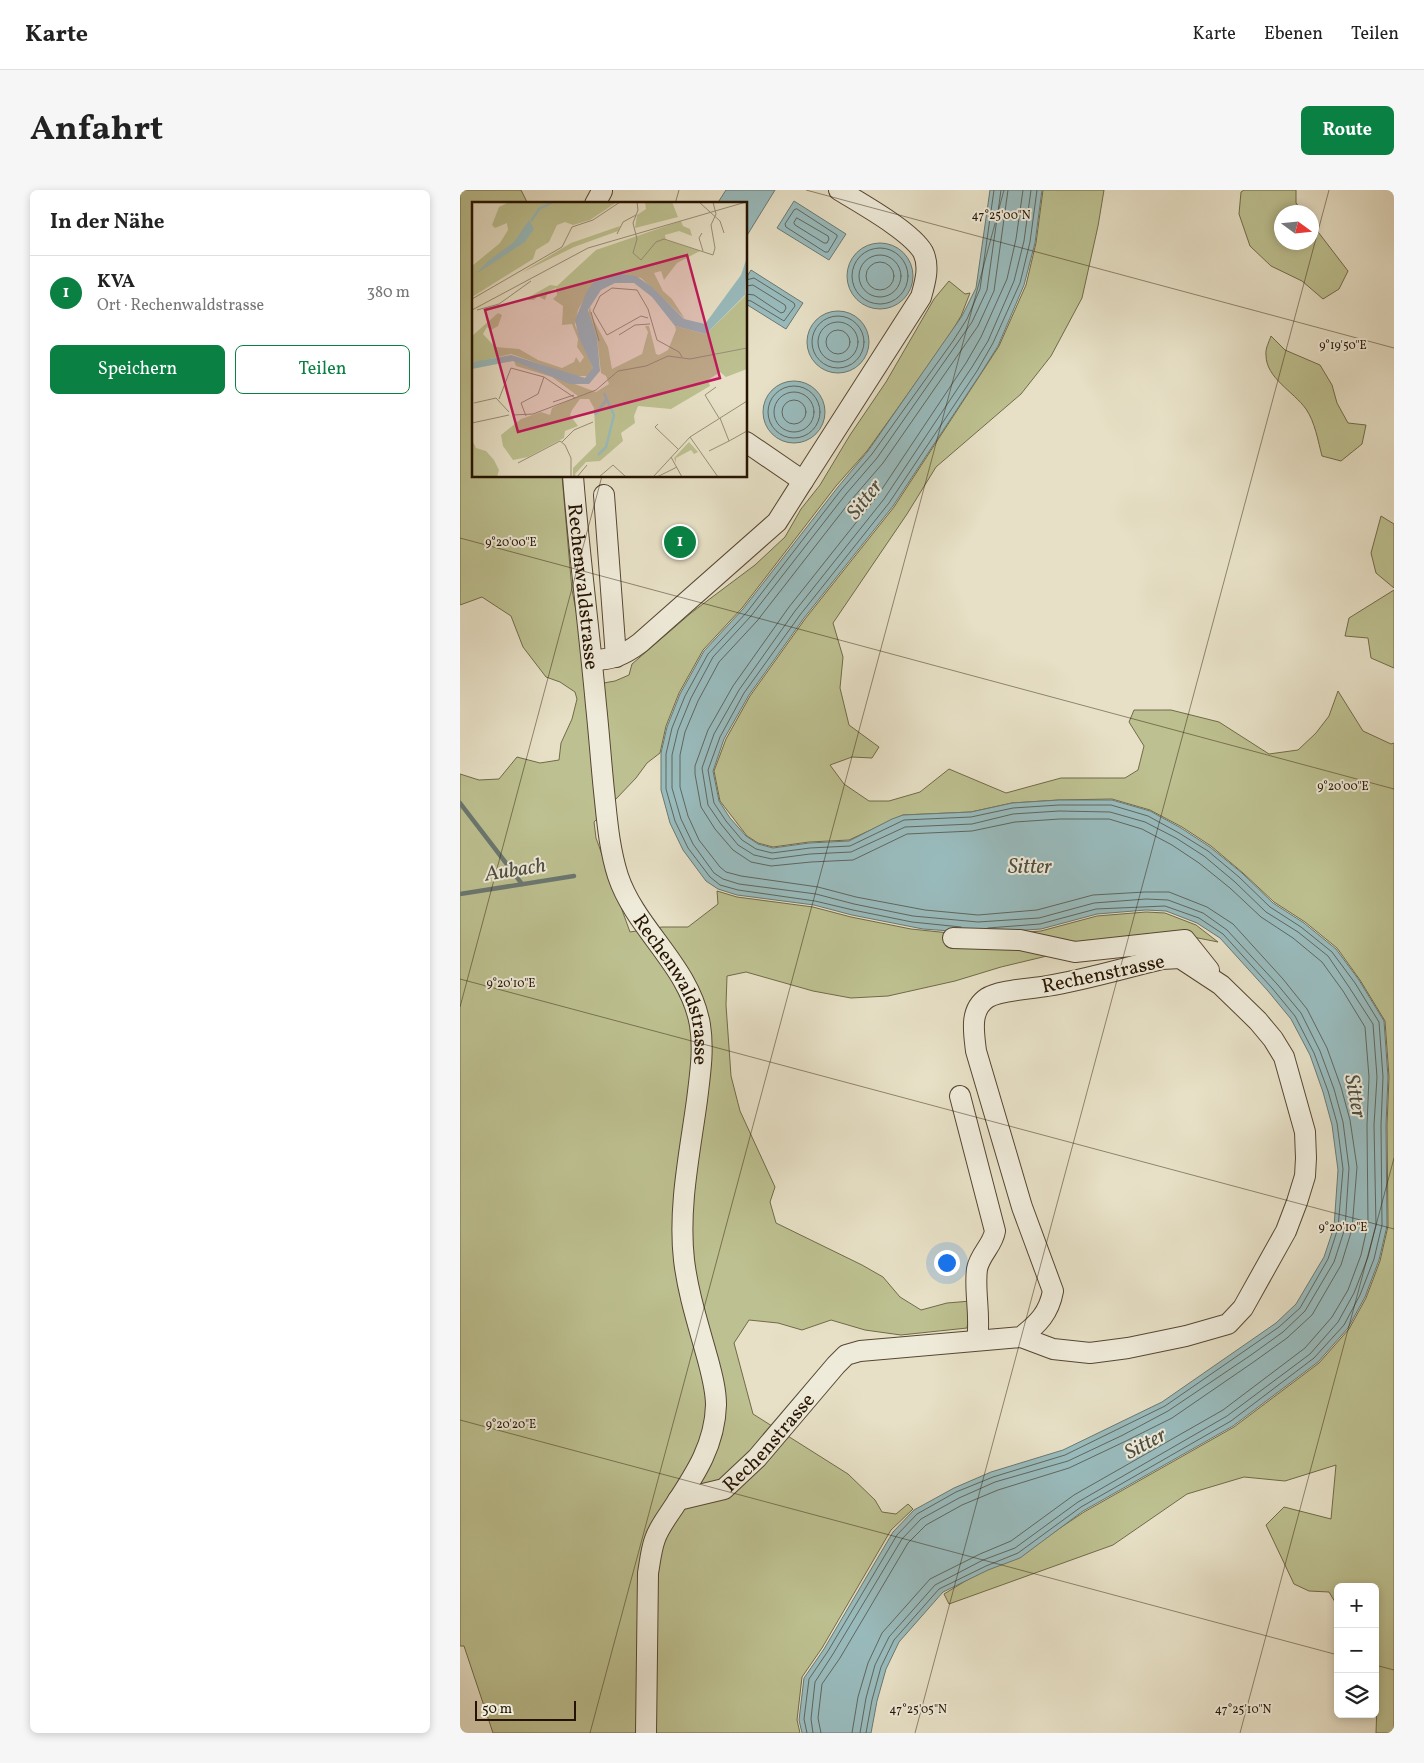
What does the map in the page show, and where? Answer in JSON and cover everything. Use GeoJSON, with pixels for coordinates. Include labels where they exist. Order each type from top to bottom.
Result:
{"type":"FeatureCollection","features":[{"type":"Feature","properties":{"kind":"street"},"geometry":{"type":"LineString","coordinates":[[592,660],[616,657],[627,653],[777,522],[921,297],[926,279],[926,262],[923,252],[916,242],[888,221],[839,190]]}},
{"type":"Feature","properties":{"kind":"street"},"geometry":{"type":"LineString","coordinates":[[586,202],[597,193]]}},
{"type":"Feature","properties":{"kind":"street"},"geometry":{"type":"LineString","coordinates":[[748,443],[803,481]]}},
{"type":"Feature","properties":{"kind":"street","name":"Rechenwaldstrasse"},"geometry":{"type":"LineString","coordinates":[[573,478],[578,551],[585,592],[607,826],[618,877],[638,914],[671,959],[683,980],[694,1003],[700,1022],[702,1042],[700,1076],[684,1198],[682,1231],[684,1262],[692,1302],[714,1384],[716,1404],[714,1425],[708,1450],[678,1500]]}},
{"type":"Feature","properties":{"kind":"street"},"geometry":{"type":"LineString","coordinates":[[604,495],[616,657]]}},
{"type":"Feature","properties":{"kind":"street"},"geometry":{"type":"LineString","coordinates":[[953,938],[1020,940],[1075,952],[1185,940],[1221,985]]}},
{"type":"Feature","properties":{"kind":"street","name":"Rechenstrasse"},"geometry":{"type":"LineString","coordinates":[[678,1500],[724,1489],[757,1458],[836,1364],[846,1355],[860,1351],[1021,1336],[1053,1349],[1090,1353],[1128,1348],[1186,1336],[1228,1324],[1244,1308],[1286,1231],[1305,1176],[1305,1132],[1284,1057],[1274,1039],[1221,985],[1180,958],[1162,959],[1048,986],[1007,992],[988,998],[976,1010],[973,1026],[976,1051],[1022,1207],[1053,1291],[1050,1305],[1036,1326],[1021,1336]]}},
{"type":"Feature","properties":{"kind":"street"},"geometry":{"type":"LineString","coordinates":[[960,1096],[995,1231],[994,1240],[984,1253],[977,1269],[977,1340]]}},
{"type":"Feature","properties":{"kind":"street"},"geometry":{"type":"LineString","coordinates":[[646,1733],[649,1565],[655,1539],[678,1500]]}},
{"type":"Feature","properties":{"kind":"green space"},"geometry":{"type":"Polygon","coordinates":[[[460,190],[521,190],[527,202],[472,202],[472,478],[562,478],[572,590],[579,626],[598,684],[615,681],[629,675],[632,664],[691,613],[755,565],[785,537],[801,509],[820,485],[850,435],[886,382],[934,299],[949,281],[965,294],[970,293],[961,316],[948,338],[867,451],[836,486],[742,608],[703,650],[679,693],[666,726],[660,753],[647,763],[636,778],[594,822],[596,838],[630,932],[662,927],[688,927],[718,904],[717,891],[737,897],[813,907],[911,929],[978,936],[1041,931],[1097,916],[1146,912],[1165,913],[1196,925],[1218,942],[1188,936],[1097,944],[1001,967],[955,981],[888,996],[851,998],[813,991],[746,972],[727,976],[726,1005],[731,1076],[740,1111],[775,1187],[770,1202],[776,1223],[883,1277],[900,1297],[921,1310],[947,1303],[971,1301],[967,1328],[901,1335],[865,1330],[831,1320],[802,1330],[778,1323],[749,1320],[734,1343],[753,1414],[848,1474],[875,1500],[882,1512],[896,1514],[908,1504],[913,1509],[891,1530],[822,1648],[802,1677],[797,1720],[800,1733],[493,1733],[464,1646],[460,1646],[460,774],[479,780],[499,779],[517,757],[540,763],[559,760],[561,743],[572,719],[577,699],[575,692],[560,682],[546,677],[523,647],[511,616],[482,597],[460,605],[460,190]]]}},
{"type":"Feature","properties":{"kind":"green space"},"geometry":{"type":"Polygon","coordinates":[[[1043,190],[1104,190],[1082,298],[1051,356],[1021,394],[936,467],[907,514],[833,623],[843,657],[840,688],[849,725],[879,747],[872,758],[852,757],[830,765],[844,784],[869,801],[889,801],[920,792],[949,769],[1006,793],[1061,778],[1125,778],[1138,770],[1144,746],[1129,722],[1134,710],[1171,710],[1219,722],[1269,754],[1298,750],[1316,733],[1329,716],[1338,691],[1363,731],[1391,744],[1394,743],[1394,1733],[1376,1733],[1376,1718],[1379,1718],[1379,1583],[1334,1583],[1334,1600],[1329,1592],[1309,1591],[1294,1584],[1266,1525],[1284,1507],[1331,1519],[1336,1465],[1285,1481],[1244,1477],[1187,1494],[1113,1545],[949,1604],[944,1594],[985,1569],[1033,1546],[1084,1512],[1234,1427],[1319,1363],[1349,1329],[1366,1298],[1380,1261],[1388,1226],[1387,1125],[1389,1077],[1385,1021],[1360,980],[1337,948],[1305,922],[1274,902],[1211,846],[1182,827],[1150,810],[1112,799],[1012,803],[971,812],[903,815],[849,840],[809,842],[773,847],[758,843],[747,836],[720,801],[714,771],[726,739],[750,696],[805,619],[894,507],[999,346],[1026,285],[1036,243],[1043,190]]]}},
{"type":"Feature","properties":{"kind":"green space"},"geometry":{"type":"Polygon","coordinates":[[[1244,190],[1296,190],[1298,205],[1274,205],[1274,250],[1319,250],[1319,233],[1348,271],[1339,289],[1323,299],[1302,281],[1271,266],[1250,246],[1239,214],[1241,192],[1244,190]]]}},
{"type":"Feature","properties":{"kind":"green space"},"geometry":{"type":"Polygon","coordinates":[[[1271,336],[1285,350],[1320,365],[1332,385],[1337,403],[1348,423],[1366,425],[1362,444],[1341,461],[1322,456],[1312,420],[1306,409],[1270,371],[1266,353],[1271,336]]]}},
{"type":"Feature","properties":{"kind":"green space"},"geometry":{"type":"Polygon","coordinates":[[[1381,516],[1394,524],[1394,588],[1376,573],[1371,553],[1381,516]]]}},
{"type":"Feature","properties":{"kind":"green space"},"geometry":{"type":"Polygon","coordinates":[[[1394,590],[1394,668],[1371,658],[1368,638],[1345,636],[1349,618],[1394,590]]]}},
{"type":"Feature","properties":{"kind":"water"},"geometry":{"type":"Polygon","coordinates":[[[726,190],[775,190],[748,234],[748,202],[718,202],[726,190]]]}},
{"type":"Feature","properties":{"kind":"water","name":"Sitter"},"geometry":{"type":"Polygon","coordinates":[[[990,190],[1042,190],[1035,243],[1024,285],[998,346],[893,506],[804,618],[749,695],[724,739],[713,771],[719,801],[730,818],[746,836],[758,844],[773,848],[809,843],[849,841],[903,815],[971,812],[1012,803],[1059,800],[1112,800],[1150,811],[1181,828],[1210,847],[1242,873],[1273,903],[1304,923],[1336,949],[1359,980],[1384,1021],[1388,1077],[1386,1125],[1387,1226],[1379,1260],[1365,1297],[1348,1328],[1318,1362],[1233,1426],[1083,1511],[1020,1558],[988,1570],[943,1592],[899,1642],[886,1669],[871,1733],[802,1733],[799,1720],[804,1678],[824,1649],[893,1532],[914,1510],[954,1488],[991,1472],[1063,1450],[1162,1402],[1276,1323],[1296,1304],[1324,1257],[1334,1227],[1338,1170],[1332,1125],[1310,1055],[1291,1019],[1268,991],[1220,938],[1197,923],[1166,911],[1146,910],[1097,914],[1041,929],[978,933],[923,929],[852,915],[814,905],[737,895],[718,889],[706,881],[683,850],[670,823],[661,790],[661,753],[667,727],[680,694],[704,651],[743,609],[868,451],[962,316],[976,288],[990,190]]]}},
{"type":"Feature","properties":{"kind":"water"},"geometry":{"type":"Polygon","coordinates":[[[794,201],[846,234],[829,260],[777,228],[794,201]]]}},
{"type":"Feature","properties":{"kind":"water"},"geometry":{"type":"Polygon","coordinates":[[[880,243],[893,246],[903,253],[910,263],[913,276],[910,289],[903,299],[893,306],[880,309],[867,306],[857,299],[850,289],[847,276],[850,263],[857,253],[867,246],[880,243]]]}},
{"type":"Feature","properties":{"kind":"water"},"geometry":{"type":"Polygon","coordinates":[[[751,270],[803,303],[786,329],[748,305],[748,275],[751,270]]]}},
{"type":"Feature","properties":{"kind":"water"},"geometry":{"type":"Polygon","coordinates":[[[832,311],[844,311],[860,320],[867,330],[869,342],[867,354],[860,364],[844,373],[832,373],[821,368],[812,359],[807,348],[807,336],[812,325],[821,316],[832,311]]]}},
{"type":"Feature","properties":{"kind":"water"},"geometry":{"type":"Polygon","coordinates":[[[788,381],[800,381],[816,390],[823,400],[825,412],[823,424],[816,434],[800,443],[788,443],[777,438],[768,429],[763,418],[763,406],[768,395],[777,386],[788,381]]]}},
{"type":"Feature","properties":{"kind":"waterway"},"geometry":{"type":"LineString","coordinates":[[460,803],[522,884]]}},
{"type":"Feature","properties":{"kind":"waterway","name":"Aubach"},"geometry":{"type":"LineString","coordinates":[[460,894],[574,876]]}},
{"type":"Feature","properties":{"kind":"place","name":"KVA"},"geometry":{"type":"Point","coordinates":[680,542]}}]}
